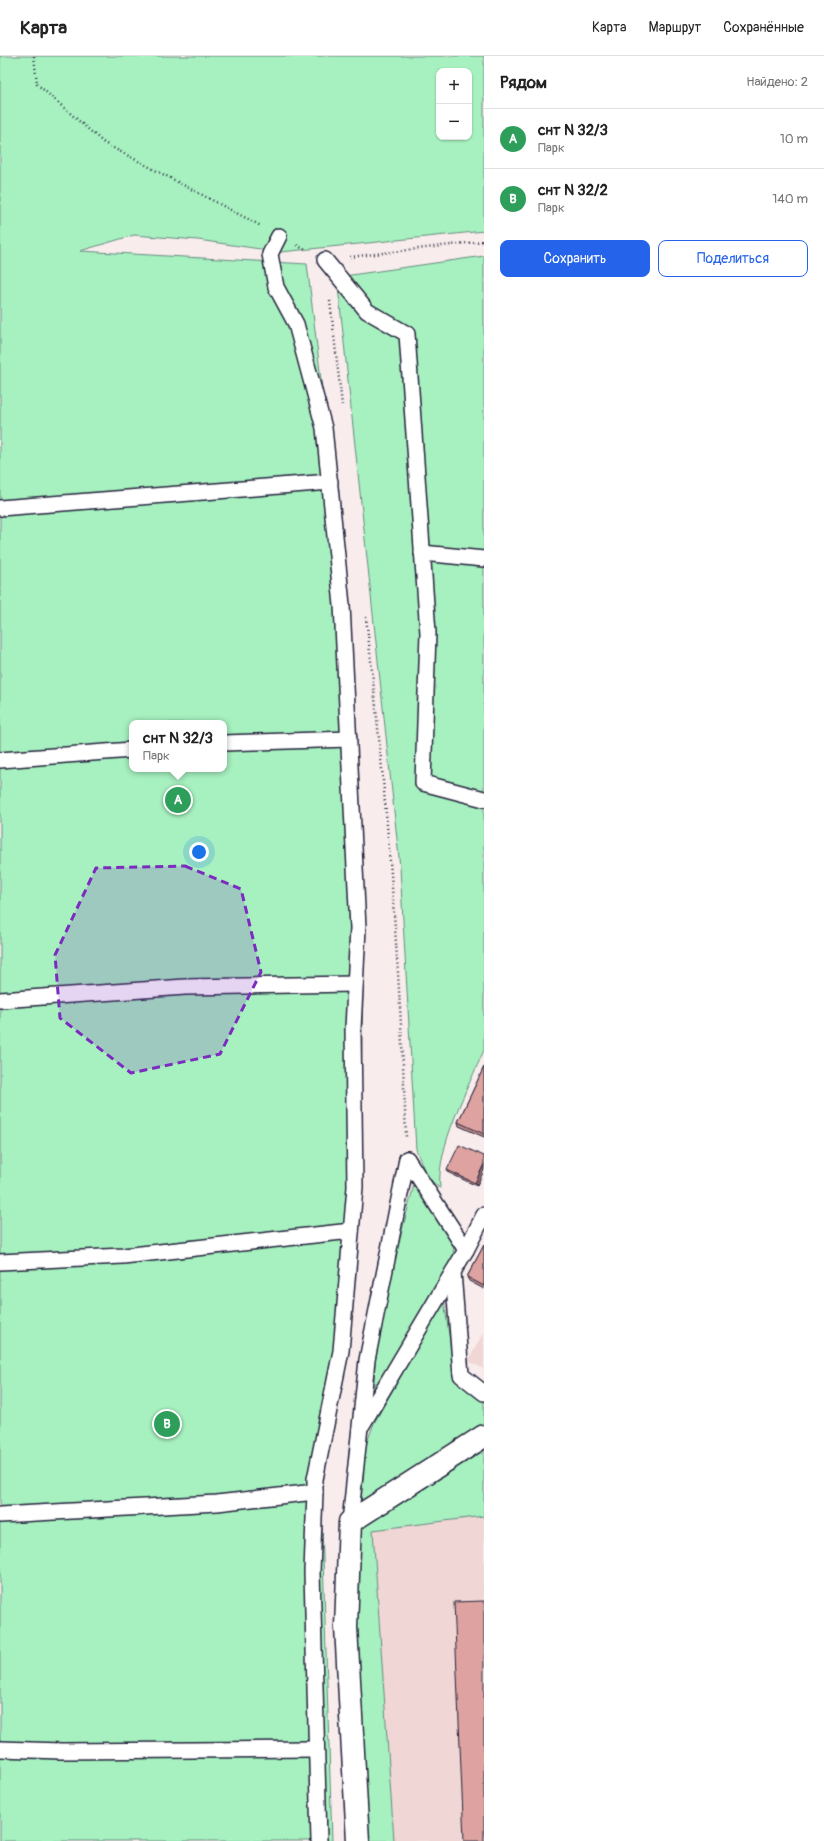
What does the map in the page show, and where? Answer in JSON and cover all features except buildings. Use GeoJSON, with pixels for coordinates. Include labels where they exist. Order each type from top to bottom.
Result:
{"type":"FeatureCollection","features":[{"type":"Feature","properties":{"kind":"street"},"geometry":{"type":"LineString","coordinates":[[358,1841],[346,1627],[350,1522],[484,1436]]}},
{"type":"Feature","properties":{"kind":"lane"},"geometry":{"type":"LineString","coordinates":[[279,236],[270,254],[276,288],[296,324],[324,428],[342,606],[358,928],[353,1029],[355,1187],[341,1351],[315,1479],[312,1572],[319,1841]]}},
{"type":"Feature","properties":{"kind":"lane"},"geometry":{"type":"LineString","coordinates":[[325,260],[367,311],[407,334],[428,633],[423,783],[484,799]]}},
{"type":"Feature","properties":{"kind":"lane"},"geometry":{"type":"LineString","coordinates":[[0,508],[330,482]]}},
{"type":"Feature","properties":{"kind":"lane"},"geometry":{"type":"LineString","coordinates":[[422,553],[484,559]]}},
{"type":"Feature","properties":{"kind":"lane"},"geometry":{"type":"LineString","coordinates":[[227,743],[349,739]]}},
{"type":"Feature","properties":{"kind":"lane"},"geometry":{"type":"LineString","coordinates":[[0,760],[129,750]]}},
{"type":"Feature","properties":{"kind":"lane"},"geometry":{"type":"LineString","coordinates":[[0,1000],[185,987],[355,984]]}},
{"type":"Feature","properties":{"kind":"lane"},"geometry":{"type":"LineString","coordinates":[[407,1159],[466,1250]]}},
{"type":"Feature","properties":{"kind":"lane"},"geometry":{"type":"LineString","coordinates":[[350,1522],[367,1360],[407,1159]]}},
{"type":"Feature","properties":{"kind":"lane"},"geometry":{"type":"LineString","coordinates":[[360,1430],[466,1250],[484,1215]]}},
{"type":"Feature","properties":{"kind":"lane"},"geometry":{"type":"LineString","coordinates":[[0,1262],[123,1256],[351,1231]]}},
{"type":"Feature","properties":{"kind":"lane"},"geometry":{"type":"LineString","coordinates":[[453,1272],[461,1375],[484,1393]]}},
{"type":"Feature","properties":{"kind":"lane"},"geometry":{"type":"LineString","coordinates":[[0,1515],[217,1503],[315,1492]]}},
{"type":"Feature","properties":{"kind":"lane"},"geometry":{"type":"LineString","coordinates":[[0,1749],[61,1751],[316,1749]]}},
{"type":"Feature","properties":{"kind":"path"},"geometry":{"type":"LineString","coordinates":[[34,56],[37,84],[104,143],[325,260],[484,241]]}},
{"type":"Feature","properties":{"kind":"path"},"geometry":{"type":"LineString","coordinates":[[330,299],[342,408]]}},
{"type":"Feature","properties":{"kind":"path"},"geometry":{"type":"LineString","coordinates":[[366,614],[376,709],[402,1020],[407,1159]]}},
{"type":"Feature","properties":{"kind":"highlighted area"},"geometry":{"type":"Polygon","coordinates":[[[185,866],[241,889],[261,972],[220,1054],[131,1073],[60,1018],[55,955],[96,868],[185,866]]]}},
{"type":"Feature","properties":{"kind":"shaded area"},"geometry":{"type":"Polygon","coordinates":[[[484,1331],[484,1369],[468,1361],[484,1331]]]}},
{"type":"Feature","properties":{"kind":"shaded area"},"geometry":{"type":"Polygon","coordinates":[[[484,1516],[484,1841],[394,1841],[373,1530],[484,1516]]]}},
{"type":"Feature","properties":{"kind":"green space"},"geometry":{"type":"Polygon","coordinates":[[[0,56],[484,56],[484,231],[281,252],[198,240],[134,235],[80,251],[307,264],[349,611],[363,989],[358,1231],[346,1353],[321,1494],[332,1841],[0,1841],[0,56]]]}},
{"type":"Feature","properties":{"kind":"green space"},"geometry":{"type":"Polygon","coordinates":[[[484,256],[484,1050],[454,1118],[443,1155],[440,1173],[440,1189],[426,1175],[416,1149],[400,867],[337,277],[484,256]]]}},
{"type":"Feature","properties":{"kind":"green space"},"geometry":{"type":"Polygon","coordinates":[[[414,1185],[425,1197],[454,1237],[453,1261],[374,1390],[375,1350],[385,1295],[414,1185]]]}},
{"type":"Feature","properties":{"kind":"green space"},"geometry":{"type":"Polygon","coordinates":[[[444,1300],[455,1376],[484,1402],[484,1428],[361,1503],[365,1448],[374,1423],[444,1300]]]}},
{"type":"Feature","properties":{"kind":"green space"},"geometry":{"type":"Polygon","coordinates":[[[484,1448],[484,1516],[373,1530],[394,1841],[368,1841],[356,1621],[359,1524],[484,1448]]]}},
{"type":"Feature","properties":{"kind":"place","name":"снт N 32/3"},"geometry":{"type":"Point","coordinates":[178,800]}},
{"type":"Feature","properties":{"kind":"place","name":"снт N 32/2"},"geometry":{"type":"Point","coordinates":[167,1424]}}]}
